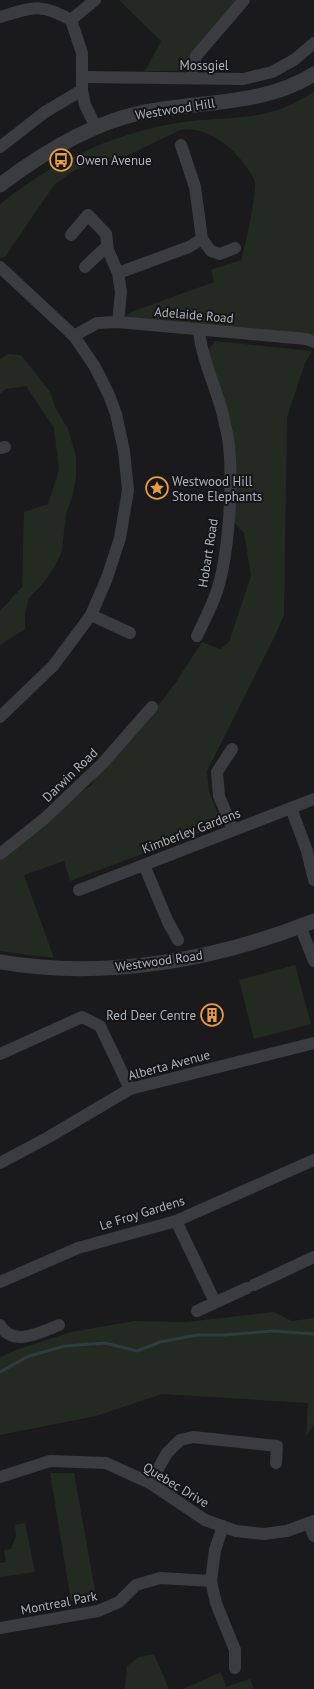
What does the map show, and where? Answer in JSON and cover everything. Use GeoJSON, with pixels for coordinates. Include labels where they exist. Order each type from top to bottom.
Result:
{"type":"FeatureCollection","features":[{"type":"Feature","properties":{"kind":"street"},"geometry":{"type":"LineString","coordinates":[[71,20],[95,0]]}},
{"type":"Feature","properties":{"kind":"street"},"geometry":{"type":"LineString","coordinates":[[191,78],[196,56],[244,0]]}},
{"type":"Feature","properties":{"kind":"street"},"geometry":{"type":"LineString","coordinates":[[0,17],[37,7],[54,11],[71,20],[82,52],[84,77],[82,90],[85,105],[96,127]]}},
{"type":"Feature","properties":{"kind":"street","name":"Mossgiel"},"geometry":{"type":"LineString","coordinates":[[84,77],[242,79],[272,72],[294,60],[314,43]]}},
{"type":"Feature","properties":{"kind":"street","name":"Westwood Hill"},"geometry":{"type":"LineString","coordinates":[[0,185],[46,153],[96,127],[140,113],[242,100],[278,92],[314,74]]}},
{"type":"Feature","properties":{"kind":"street"},"geometry":{"type":"LineString","coordinates":[[0,147],[45,112],[82,90]]}},
{"type":"Feature","properties":{"kind":"street"},"geometry":{"type":"LineString","coordinates":[[181,146],[195,187],[202,238],[211,251],[220,254],[234,248]]}},
{"type":"Feature","properties":{"kind":"street"},"geometry":{"type":"LineString","coordinates":[[71,235],[88,215],[106,234],[107,246],[118,274],[121,292],[118,322]]}},
{"type":"Feature","properties":{"kind":"street"},"geometry":{"type":"LineString","coordinates":[[118,274],[188,248],[202,238]]}},
{"type":"Feature","properties":{"kind":"street"},"geometry":{"type":"LineString","coordinates":[[85,267],[107,246]]}},
{"type":"Feature","properties":{"kind":"street"},"geometry":{"type":"LineString","coordinates":[[0,267],[74,336],[89,356],[109,395],[119,428],[127,478],[127,505],[120,538],[107,578],[91,615],[53,666],[0,717]]}},
{"type":"Feature","properties":{"kind":"street","name":"Adelaide Road"},"geometry":{"type":"LineString","coordinates":[[74,336],[98,324],[118,322],[306,339],[314,342]]}},
{"type":"Feature","properties":{"kind":"street","name":"Hobart Road"},"geometry":{"type":"LineString","coordinates":[[197,636],[217,592],[221,574],[228,523],[230,464],[229,444],[222,414],[201,349],[199,330]]}},
{"type":"Feature","properties":{"kind":"street"},"geometry":{"type":"LineString","coordinates":[[91,615],[130,633]]}},
{"type":"Feature","properties":{"kind":"street","name":"Darwin Road"},"geometry":{"type":"LineString","coordinates":[[0,854],[44,819],[102,764],[152,707]]}},
{"type":"Feature","properties":{"kind":"street"},"geometry":{"type":"LineString","coordinates":[[232,749],[217,772],[219,796],[233,830]]}},
{"type":"Feature","properties":{"kind":"street","name":"Kimberley Gardens"},"geometry":{"type":"LineString","coordinates":[[79,890],[314,799]]}},
{"type":"Feature","properties":{"kind":"street"},"geometry":{"type":"LineString","coordinates":[[291,808],[307,851],[314,880]]}},
{"type":"Feature","properties":{"kind":"street"},"geometry":{"type":"LineString","coordinates":[[144,865],[168,922],[178,940]]}},
{"type":"Feature","properties":{"kind":"street"},"geometry":{"type":"LineString","coordinates":[[307,923],[314,961]]}},
{"type":"Feature","properties":{"kind":"street","name":"Westwood Road"},"geometry":{"type":"LineString","coordinates":[[0,962],[31,966],[92,968],[159,963],[245,945],[307,923]]}},
{"type":"Feature","properties":{"kind":"street"},"geometry":{"type":"LineString","coordinates":[[0,1054],[82,1017],[100,1026],[130,1089]]}},
{"type":"Feature","properties":{"kind":"street","name":"Alberta Avenue"},"geometry":{"type":"LineString","coordinates":[[0,1163],[47,1138],[130,1089],[314,1043]]}},
{"type":"Feature","properties":{"kind":"street","name":"Le Froy Gardens"},"geometry":{"type":"LineString","coordinates":[[0,1282],[78,1248],[176,1221],[314,1160]]}},
{"type":"Feature","properties":{"kind":"street"},"geometry":{"type":"LineString","coordinates":[[176,1221],[215,1302]]}},
{"type":"Feature","properties":{"kind":"street"},"geometry":{"type":"LineString","coordinates":[[197,1311],[314,1257]]}},
{"type":"Feature","properties":{"kind":"street"},"geometry":{"type":"LineString","coordinates":[[0,1325],[4,1333],[16,1337],[31,1337],[59,1325]]}},
{"type":"Feature","properties":{"kind":"street"},"geometry":{"type":"LineString","coordinates":[[150,1483],[167,1454],[180,1440],[193,1437],[277,1446],[276,1463]]}},
{"type":"Feature","properties":{"kind":"street","name":"Quebec Drive"},"geometry":{"type":"LineString","coordinates":[[0,1477],[50,1461],[106,1463],[150,1483],[205,1520],[236,1531],[264,1534],[287,1531],[312,1523]]}},
{"type":"Feature","properties":{"kind":"street"},"geometry":{"type":"LineString","coordinates":[[312,1523],[314,1536]]}},
{"type":"Feature","properties":{"kind":"street"},"geometry":{"type":"LineString","coordinates":[[224,1526],[215,1550],[211,1581],[216,1603],[235,1650],[235,1668]]}},
{"type":"Feature","properties":{"kind":"street","name":"Montreal Park"},"geometry":{"type":"LineString","coordinates":[[0,1628],[98,1611],[119,1602],[136,1584],[160,1578],[211,1581]]}},
{"type":"Feature","properties":{"kind":"shaded area"},"geometry":{"type":"Polygon","coordinates":[[[119,0],[237,0],[194,49],[186,64],[178,71],[145,71],[161,41],[119,0]]]}},
{"type":"Feature","properties":{"kind":"shaded area"},"geometry":{"type":"Polygon","coordinates":[[[314,92],[314,342],[118,322],[131,312],[214,282],[211,270],[241,260],[253,208],[255,181],[236,154],[219,140],[209,134],[199,131],[178,131],[120,159],[99,162],[75,170],[54,185],[5,257],[0,258],[0,204],[21,188],[66,161],[90,149],[140,131],[192,121],[258,115],[273,112],[314,92]]]}},
{"type":"Feature","properties":{"kind":"shaded area"},"geometry":{"type":"Polygon","coordinates":[[[215,341],[312,351],[305,363],[287,417],[284,615],[275,636],[207,771],[209,791],[219,817],[214,827],[70,881],[64,861],[24,875],[54,958],[0,951],[0,859],[44,819],[91,785],[103,768],[151,715],[176,682],[202,642],[220,649],[229,642],[251,576],[244,533],[233,521],[235,502],[207,352],[215,341]]]}},
{"type":"Feature","properties":{"kind":"shaded area"},"geometry":{"type":"Polygon","coordinates":[[[8,354],[21,355],[50,392],[56,409],[68,429],[76,456],[76,477],[73,495],[66,514],[62,551],[55,566],[45,581],[29,598],[25,614],[25,629],[0,645],[0,611],[22,587],[24,512],[48,504],[59,470],[54,428],[26,386],[6,389],[0,394],[0,359],[8,354]]]}},
{"type":"Feature","properties":{"kind":"shaded area"},"geometry":{"type":"Polygon","coordinates":[[[295,965],[311,1024],[254,1039],[239,980],[295,965]]]}},
{"type":"Feature","properties":{"kind":"shaded area"},"geometry":{"type":"Polygon","coordinates":[[[274,1312],[292,1321],[314,1318],[314,1424],[306,1437],[308,1403],[162,1394],[96,1416],[0,1435],[0,1357],[16,1350],[71,1332],[134,1321],[186,1322],[274,1312]]]}},
{"type":"Feature","properties":{"kind":"shaded area"},"geometry":{"type":"Polygon","coordinates":[[[50,1473],[74,1473],[96,1596],[71,1601],[50,1473]]]}},
{"type":"Feature","properties":{"kind":"shaded area"},"geometry":{"type":"Polygon","coordinates":[[[25,1523],[35,1572],[0,1577],[0,1563],[6,1562],[4,1550],[11,1549],[16,1536],[15,1525],[25,1523]]]}},
{"type":"Feature","properties":{"kind":"shaded area"},"geometry":{"type":"Polygon","coordinates":[[[154,1654],[169,1689],[125,1689],[127,1666],[139,1657],[154,1654]]]}},
{"type":"Feature","properties":{"kind":"shaded area"},"geometry":{"type":"Polygon","coordinates":[[[221,1672],[226,1687],[250,1679],[254,1689],[183,1689],[221,1672]]]}},
{"type":"Feature","properties":{"kind":"waterway"},"geometry":{"type":"LineString","coordinates":[[0,1372],[29,1356],[65,1346],[105,1343],[137,1351],[160,1342],[197,1335],[224,1335],[274,1331],[314,1334]]}},
{"type":"Feature","properties":{"kind":"place","name":"Owen Avenue"},"geometry":{"type":"Point","coordinates":[61,160]}},
{"type":"Feature","properties":{"kind":"place","name":"Westwood Hill Stone Elephants"},"geometry":{"type":"Point","coordinates":[157,488]}},
{"type":"Feature","properties":{"kind":"place","name":"Red Deer Centre"},"geometry":{"type":"Point","coordinates":[212,1015]}}]}
